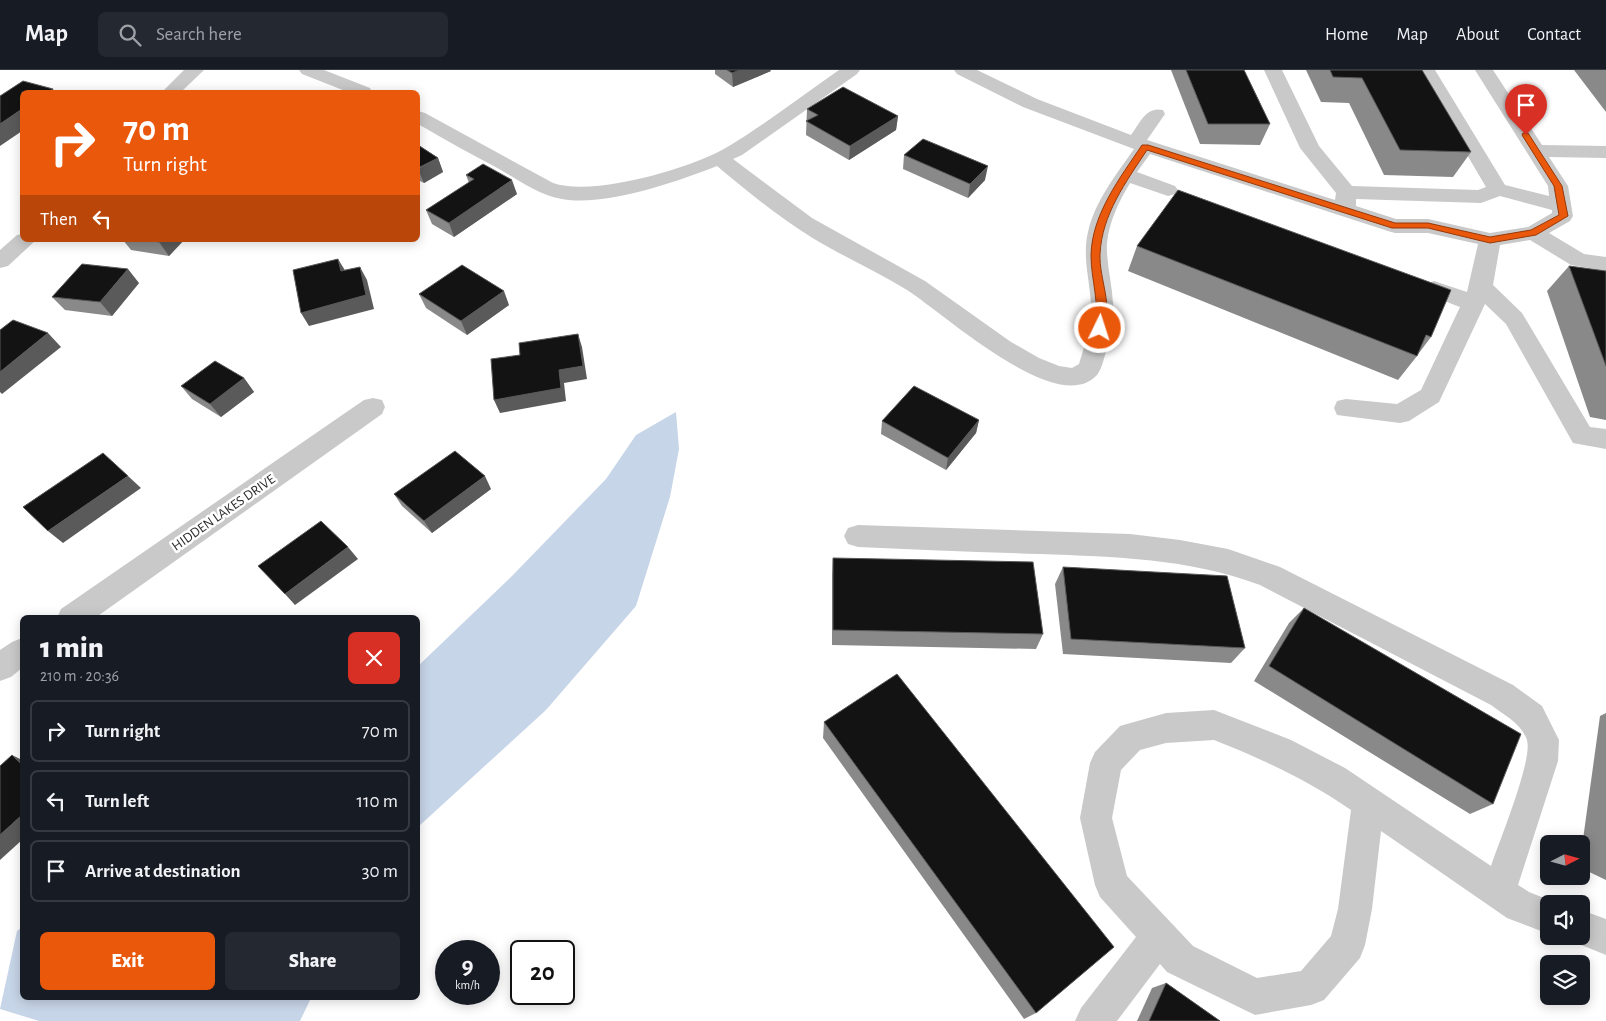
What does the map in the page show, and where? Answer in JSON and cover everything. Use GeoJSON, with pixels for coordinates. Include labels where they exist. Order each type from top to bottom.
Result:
{"type":"FeatureCollection","features":[{"type":"Feature","properties":{"kind":"street"},"geometry":{"type":"LineString","coordinates":[[173,90],[195,70]]}},
{"type":"Feature","properties":{"kind":"street"},"geometry":{"type":"LineString","coordinates":[[308,70],[358,90]]}},
{"type":"Feature","properties":{"kind":"street"},"geometry":{"type":"LineString","coordinates":[[420,117],[546,187],[564,193],[590,194],[628,188],[720,158],[735,151],[851,70]]}},
{"type":"Feature","properties":{"kind":"street"},"geometry":{"type":"LineString","coordinates":[[963,70],[1030,102],[1140,145],[1345,202],[1395,226],[1428,226],[1490,240],[1533,233],[1563,216],[1558,186],[1484,70]]}},
{"type":"Feature","properties":{"kind":"street"},"geometry":{"type":"LineString","coordinates":[[1273,70],[1310,148],[1345,202]]}},
{"type":"Feature","properties":{"kind":"street"},"geometry":{"type":"LineString","coordinates":[[1426,70],[1498,189]]}},
{"type":"Feature","properties":{"kind":"street"},"geometry":{"type":"LineString","coordinates":[[720,158],[754,187],[817,231],[921,289],[1018,358],[1071,378],[1081,377],[1088,371],[1098,340],[1102,316],[1096,256],[1098,232],[1105,211],[1156,114]]}},
{"type":"Feature","properties":{"kind":"street"},"geometry":{"type":"LineString","coordinates":[[1536,151],[1596,149]]}},
{"type":"Feature","properties":{"kind":"street"},"geometry":{"type":"LineString","coordinates":[[1126,174],[1168,190]]}},
{"type":"Feature","properties":{"kind":"street"},"geometry":{"type":"LineString","coordinates":[[1345,202],[1481,197],[1498,189],[1562,206]]}},
{"type":"Feature","properties":{"kind":"street"},"geometry":{"type":"LineString","coordinates":[[1533,233],[1579,260],[1606,264]]}},
{"type":"Feature","properties":{"kind":"street"},"geometry":{"type":"LineString","coordinates":[[1346,408],[1400,414],[1430,396],[1477,295],[1490,240]]}},
{"type":"Feature","properties":{"kind":"street"},"geometry":{"type":"LineString","coordinates":[[0,262],[23,242]]}},
{"type":"Feature","properties":{"kind":"street"},"geometry":{"type":"LineString","coordinates":[[1434,289],[1477,295],[1514,319],[1582,436],[1606,440]]}},
{"type":"Feature","properties":{"kind":"street","name":"HIDDEN LAKES DRIVE"},"geometry":{"type":"LineString","coordinates":[[75,615],[374,407]]}},
{"type":"Feature","properties":{"kind":"street"},"geometry":{"type":"LineString","coordinates":[[858,536],[1130,546],[1180,552],[1228,562],[1270,576],[1502,695],[1531,716],[1543,740],[1542,760],[1499,892]]}},
{"type":"Feature","properties":{"kind":"street"},"geometry":{"type":"LineString","coordinates":[[0,667],[20,652]]}},
{"type":"Feature","properties":{"kind":"street"},"geometry":{"type":"LineString","coordinates":[[1368,802],[1355,909],[1347,946],[1311,987],[1255,997],[1180,959],[1112,886],[1096,818],[1106,763],[1131,737],[1166,728],[1214,725],[1288,755],[1334,779],[1368,802],[1519,906],[1540,914]]}},
{"type":"Feature","properties":{"kind":"street"},"geometry":{"type":"LineString","coordinates":[[1590,931],[1606,937]]}},
{"type":"Feature","properties":{"kind":"street"},"geometry":{"type":"LineString","coordinates":[[1094,1021],[1159,937]]}},
{"type":"Feature","properties":{"kind":"water"},"geometry":{"type":"Polygon","coordinates":[[[676,412],[679,449],[670,497],[636,606],[546,710],[420,825],[420,664],[512,576],[606,479],[636,435],[676,412]]]}},
{"type":"Feature","properties":{"kind":"water"},"geometry":{"type":"Polygon","coordinates":[[[20,929],[20,1000],[310,1000],[300,1021],[39,1021],[0,1009],[17,931],[20,929]]]}},
{"type":"Feature","properties":{"kind":"building"},"geometry":{"type":"Polygon","coordinates":[[[727,70],[740,70],[732,73],[727,70]]]}},
{"type":"Feature","properties":{"kind":"building"},"geometry":{"type":"Polygon","coordinates":[[[1186,70],[1244,70],[1270,124],[1208,124],[1186,70]]]}},
{"type":"Feature","properties":{"kind":"building"},"geometry":{"type":"Polygon","coordinates":[[[1330,70],[1422,70],[1471,152],[1400,150],[1362,78],[1333,77],[1330,70]]]}},
{"type":"Feature","properties":{"kind":"building"},"geometry":{"type":"Polygon","coordinates":[[[23,81],[53,89],[20,90],[20,110],[0,124],[0,96],[23,81]]]}},
{"type":"Feature","properties":{"kind":"building"},"geometry":{"type":"Polygon","coordinates":[[[843,87],[898,116],[850,146],[806,121],[818,115],[807,109],[843,87]]]}},
{"type":"Feature","properties":{"kind":"building"},"geometry":{"type":"Polygon","coordinates":[[[923,139],[988,166],[970,184],[904,155],[923,139]]]}},
{"type":"Feature","properties":{"kind":"building"},"geometry":{"type":"Polygon","coordinates":[[[420,146],[438,158],[420,167],[420,146]]]}},
{"type":"Feature","properties":{"kind":"building"},"geometry":{"type":"Polygon","coordinates":[[[483,164],[512,180],[449,223],[426,210],[474,179],[466,175],[483,164]]]}},
{"type":"Feature","properties":{"kind":"building"},"geometry":{"type":"Polygon","coordinates":[[[1178,190],[1451,290],[1431,337],[1426,335],[1417,356],[1137,246],[1178,190]]]}},
{"type":"Feature","properties":{"kind":"building"},"geometry":{"type":"Polygon","coordinates":[[[338,259],[341,271],[360,267],[366,295],[301,313],[293,270],[338,259]]]}},
{"type":"Feature","properties":{"kind":"building"},"geometry":{"type":"Polygon","coordinates":[[[82,264],[128,269],[100,302],[52,297],[82,264]]]}},
{"type":"Feature","properties":{"kind":"building"},"geometry":{"type":"Polygon","coordinates":[[[462,265],[504,291],[461,321],[419,294],[462,265]]]}},
{"type":"Feature","properties":{"kind":"building"},"geometry":{"type":"Polygon","coordinates":[[[1569,266],[1606,271],[1606,366],[1569,266]]]}},
{"type":"Feature","properties":{"kind":"building"},"geometry":{"type":"Polygon","coordinates":[[[13,320],[48,333],[0,372],[0,330],[13,320]]]}},
{"type":"Feature","properties":{"kind":"building"},"geometry":{"type":"Polygon","coordinates":[[[578,334],[583,366],[559,370],[561,388],[494,400],[491,359],[520,355],[519,343],[578,334]]]}},
{"type":"Feature","properties":{"kind":"building"},"geometry":{"type":"Polygon","coordinates":[[[215,361],[244,378],[210,404],[181,386],[215,361]]]}},
{"type":"Feature","properties":{"kind":"building"},"geometry":{"type":"Polygon","coordinates":[[[914,386],[979,420],[948,458],[882,421],[914,386]]]}},
{"type":"Feature","properties":{"kind":"building"},"geometry":{"type":"Polygon","coordinates":[[[455,451],[485,476],[424,521],[394,494],[455,451]]]}},
{"type":"Feature","properties":{"kind":"building"},"geometry":{"type":"Polygon","coordinates":[[[103,453],[128,476],[48,531],[23,507],[103,453]]]}},
{"type":"Feature","properties":{"kind":"building"},"geometry":{"type":"Polygon","coordinates":[[[321,521],[348,547],[285,594],[258,566],[321,521]]]}},
{"type":"Feature","properties":{"kind":"building"},"geometry":{"type":"Polygon","coordinates":[[[833,558],[1033,562],[1043,634],[833,630],[833,558]]]}},
{"type":"Feature","properties":{"kind":"building"},"geometry":{"type":"Polygon","coordinates":[[[1063,567],[1227,576],[1245,648],[1071,639],[1063,567]]]}},
{"type":"Feature","properties":{"kind":"building"},"geometry":{"type":"Polygon","coordinates":[[[1304,608],[1521,734],[1493,804],[1269,666],[1304,608]]]}},
{"type":"Feature","properties":{"kind":"building"},"geometry":{"type":"Polygon","coordinates":[[[897,674],[1114,947],[1036,1013],[824,722],[897,674]]]}},
{"type":"Feature","properties":{"kind":"building"},"geometry":{"type":"Polygon","coordinates":[[[12,755],[20,763],[20,817],[0,835],[0,766],[12,755]]]}},
{"type":"Feature","properties":{"kind":"building"},"geometry":{"type":"Polygon","coordinates":[[[1166,983],[1220,1021],[1149,1021],[1166,983]]]}},
{"type":"Feature","properties":{"kind":"route"},"geometry":{"type":"LineString","coordinates":[[1100,328],[1102,300],[1098,282],[1096,256],[1098,232],[1105,211],[1113,196],[1145,147],[1395,226],[1428,226],[1490,240],[1533,233],[1563,216],[1558,186],[1526,135]]}}]}
